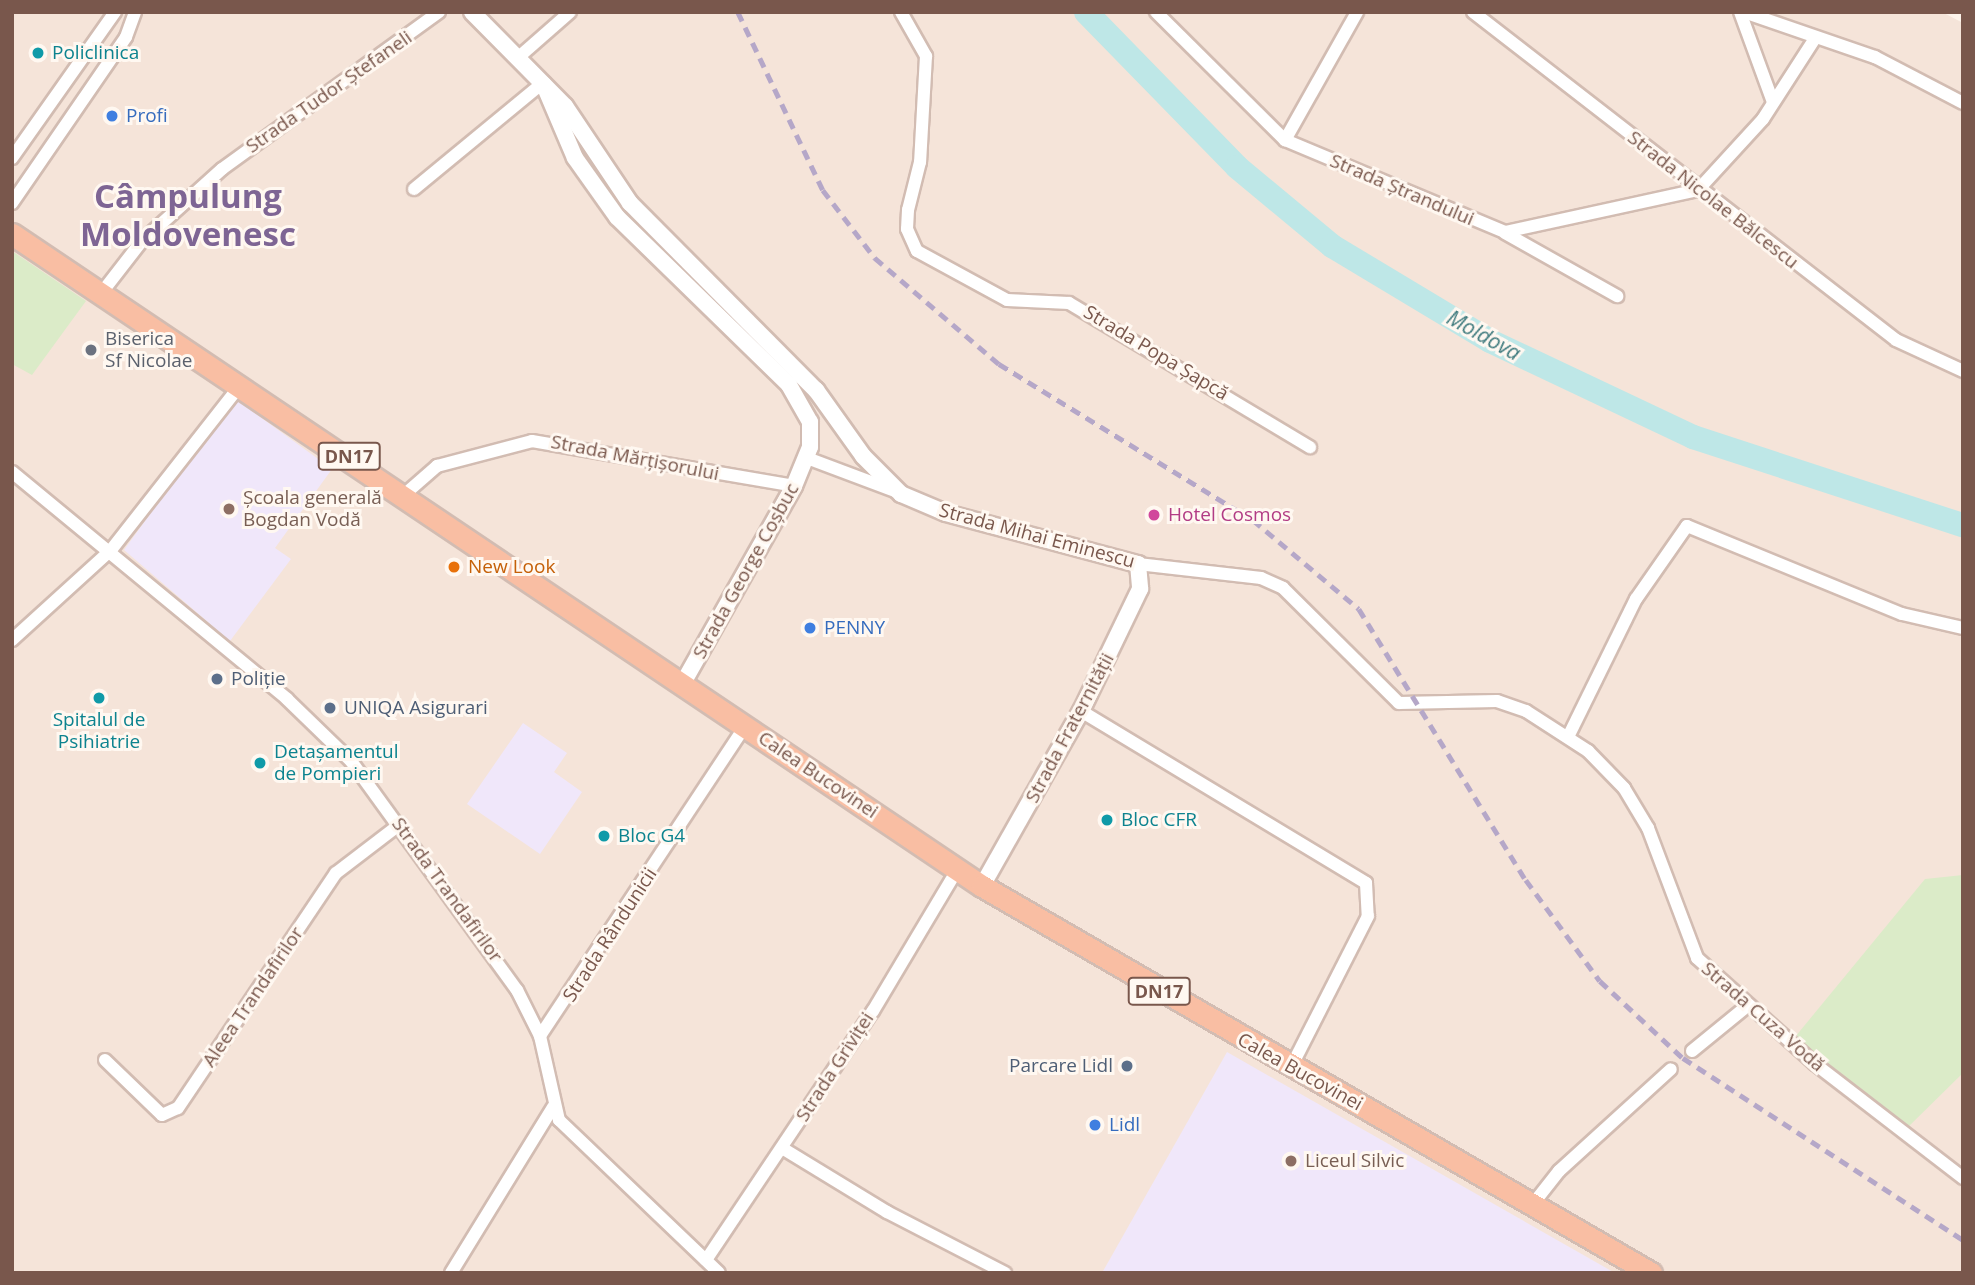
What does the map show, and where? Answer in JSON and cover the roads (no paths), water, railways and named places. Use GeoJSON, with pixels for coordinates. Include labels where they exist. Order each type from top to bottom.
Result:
{"type":"FeatureCollection","features":[{"type":"Feature","properties":{"kind":"highway","name":"Calea Bucovinei"},"geometry":{"type":"LineString","coordinates":[[12,234],[241,383],[982,886],[1651,1273]]}},
{"type":"Feature","properties":{"kind":"street"},"geometry":{"type":"LineString","coordinates":[[12,158],[115,12]]}},
{"type":"Feature","properties":{"kind":"street"},"geometry":{"type":"LineString","coordinates":[[12,203],[126,37],[135,12]]}},
{"type":"Feature","properties":{"kind":"street","name":"Strada Tudor Ștefaneli"},"geometry":{"type":"LineString","coordinates":[[103,291],[141,242],[222,169],[439,12]]}},
{"type":"Feature","properties":{"kind":"street","name":"Strada Mihai Eminescu"},"geometry":{"type":"LineString","coordinates":[[472,12],[521,55],[544,82],[630,203],[816,390],[863,456],[901,494]]}},
{"type":"Feature","properties":{"kind":"street"},"geometry":{"type":"LineString","coordinates":[[521,55],[556,18],[570,12]]}},
{"type":"Feature","properties":{"kind":"street","name":"Strada Popa Șapcă"},"geometry":{"type":"LineString","coordinates":[[901,12],[926,56],[920,162],[908,211],[907,229],[918,251],[1007,300],[1069,303],[1310,447]]}},
{"type":"Feature","properties":{"kind":"street","name":"Strada Ștrandului"},"geometry":{"type":"LineString","coordinates":[[1156,12],[1285,140],[1504,232],[1617,296]]}},
{"type":"Feature","properties":{"kind":"street"},"geometry":{"type":"LineString","coordinates":[[1285,140],[1357,12]]}},
{"type":"Feature","properties":{"kind":"street","name":"Strada Nicolae Bălcescu"},"geometry":{"type":"LineString","coordinates":[[1473,12],[1698,190],[1896,340],[1963,371]]}},
{"type":"Feature","properties":{"kind":"street"},"geometry":{"type":"LineString","coordinates":[[1742,12],[1773,102]]}},
{"type":"Feature","properties":{"kind":"street"},"geometry":{"type":"LineString","coordinates":[[1742,12],[1814,40],[1875,57],[1963,103]]}},
{"type":"Feature","properties":{"kind":"street"},"geometry":{"type":"LineString","coordinates":[[1504,232],[1698,190],[1773,102],[1814,40]]}},
{"type":"Feature","properties":{"kind":"street"},"geometry":{"type":"LineString","coordinates":[[414,189],[544,82]]}},
{"type":"Feature","properties":{"kind":"street","name":"Strada Mihai Eminescu"},"geometry":{"type":"LineString","coordinates":[[544,82],[575,158],[617,217],[798,396],[810,422],[807,458],[946,513],[1138,564],[1243,574],[1283,588],[1399,703],[1420,704]]}},
{"type":"Feature","properties":{"kind":"street"},"geometry":{"type":"LineString","coordinates":[[12,640],[111,550],[241,383]]}},
{"type":"Feature","properties":{"kind":"street","name":"Strada Mărțișorului"},"geometry":{"type":"LineString","coordinates":[[405,494],[436,466],[531,441],[794,486]]}},
{"type":"Feature","properties":{"kind":"street","name":"Strada George Coșbuc"},"geometry":{"type":"LineString","coordinates":[[683,683],[794,486],[807,458]]}},
{"type":"Feature","properties":{"kind":"street","name":"Strada Trandafirilor"},"geometry":{"type":"LineString","coordinates":[[12,472],[111,550],[310,719],[400,824],[505,971],[540,1036],[553,1107],[559,1120],[719,1273]]}},
{"type":"Feature","properties":{"kind":"street"},"geometry":{"type":"LineString","coordinates":[[1568,737],[1636,599],[1687,526],[1902,614],[1963,628]]}},
{"type":"Feature","properties":{"kind":"street","name":"Strada Fraternității"},"geometry":{"type":"LineString","coordinates":[[982,886],[1082,711],[1140,589],[1138,564]]}},
{"type":"Feature","properties":{"kind":"street","name":"Strada Cuza Vodă"},"geometry":{"type":"LineString","coordinates":[[1420,704],[1497,701],[1568,737],[1624,788],[1658,850],[1688,943],[1746,1007],[1963,1178]]}},
{"type":"Feature","properties":{"kind":"street"},"geometry":{"type":"LineString","coordinates":[[1082,711],[1366,883],[1368,916],[1291,1067]]}},
{"type":"Feature","properties":{"kind":"street","name":"Strada Rândunicii"},"geometry":{"type":"LineString","coordinates":[[540,1036],[745,726]]}},
{"type":"Feature","properties":{"kind":"street","name":"Aleea Trandafirilor"},"geometry":{"type":"LineString","coordinates":[[105,1060],[162,1115],[178,1108],[336,873],[400,824]]}},
{"type":"Feature","properties":{"kind":"street","name":"Strada Griviței"},"geometry":{"type":"LineString","coordinates":[[706,1260],[782,1148],[957,870]]}},
{"type":"Feature","properties":{"kind":"street"},"geometry":{"type":"LineString","coordinates":[[1692,1051],[1746,1007]]}},
{"type":"Feature","properties":{"kind":"street"},"geometry":{"type":"LineString","coordinates":[[1533,1204],[1559,1171],[1671,1069]]}},
{"type":"Feature","properties":{"kind":"street"},"geometry":{"type":"LineString","coordinates":[[451,1273],[553,1107]]}},
{"type":"Feature","properties":{"kind":"street"},"geometry":{"type":"LineString","coordinates":[[782,1148],[1005,1273]]}},
{"type":"Feature","properties":{"kind":"waterway","name":"Moldova"},"geometry":{"type":"LineString","coordinates":[[1086,12],[1237,167],[1332,246],[1490,341],[1693,437],[1963,525]]}},
{"type":"Feature","properties":{"kind":"railway"},"geometry":{"type":"LineString","coordinates":[[738,12],[823,190],[875,258],[999,364],[1253,520],[1359,609],[1526,880],[1600,981],[1683,1058],[1963,1240]]}},
{"type":"Feature","properties":{"kind":"place","name":"Policlinica"},"geometry":{"type":"Point","coordinates":[38,53]}},
{"type":"Feature","properties":{"kind":"place","name":"Profi"},"geometry":{"type":"Point","coordinates":[112,116]}},
{"type":"Feature","properties":{"kind":"place","name":"Biserica Sf Nicolae"},"geometry":{"type":"Point","coordinates":[91,350]}},
{"type":"Feature","properties":{"kind":"place","name":"Școala generală Bogdan Vodă"},"geometry":{"type":"Point","coordinates":[229,509]}},
{"type":"Feature","properties":{"kind":"place","name":"Hotel Cosmos"},"geometry":{"type":"Point","coordinates":[1154,515]}},
{"type":"Feature","properties":{"kind":"place","name":"New Look"},"geometry":{"type":"Point","coordinates":[454,567]}},
{"type":"Feature","properties":{"kind":"place","name":"PENNY"},"geometry":{"type":"Point","coordinates":[810,628]}},
{"type":"Feature","properties":{"kind":"place","name":"Poliție"},"geometry":{"type":"Point","coordinates":[217,679]}},
{"type":"Feature","properties":{"kind":"place","name":"Spitalul de Psihiatrie"},"geometry":{"type":"Point","coordinates":[99,698]}},
{"type":"Feature","properties":{"kind":"place","name":"UNIQA Asigurari"},"geometry":{"type":"Point","coordinates":[330,708]}},
{"type":"Feature","properties":{"kind":"place","name":"Detașamentul de Pompieri"},"geometry":{"type":"Point","coordinates":[260,763]}},
{"type":"Feature","properties":{"kind":"place","name":"Bloc CFR"},"geometry":{"type":"Point","coordinates":[1107,820]}},
{"type":"Feature","properties":{"kind":"place","name":"Bloc G4"},"geometry":{"type":"Point","coordinates":[604,836]}},
{"type":"Feature","properties":{"kind":"place","name":"Parcare Lidl"},"geometry":{"type":"Point","coordinates":[1127,1066]}},
{"type":"Feature","properties":{"kind":"place","name":"Lidl"},"geometry":{"type":"Point","coordinates":[1095,1125]}},
{"type":"Feature","properties":{"kind":"place","name":"Liceul Silvic"},"geometry":{"type":"Point","coordinates":[1291,1161]}},
{"type":"Feature","properties":{"kind":"district","name":"Câmpulung Moldovenesc"},"geometry":{"type":"Point","coordinates":[188,215]}}]}
